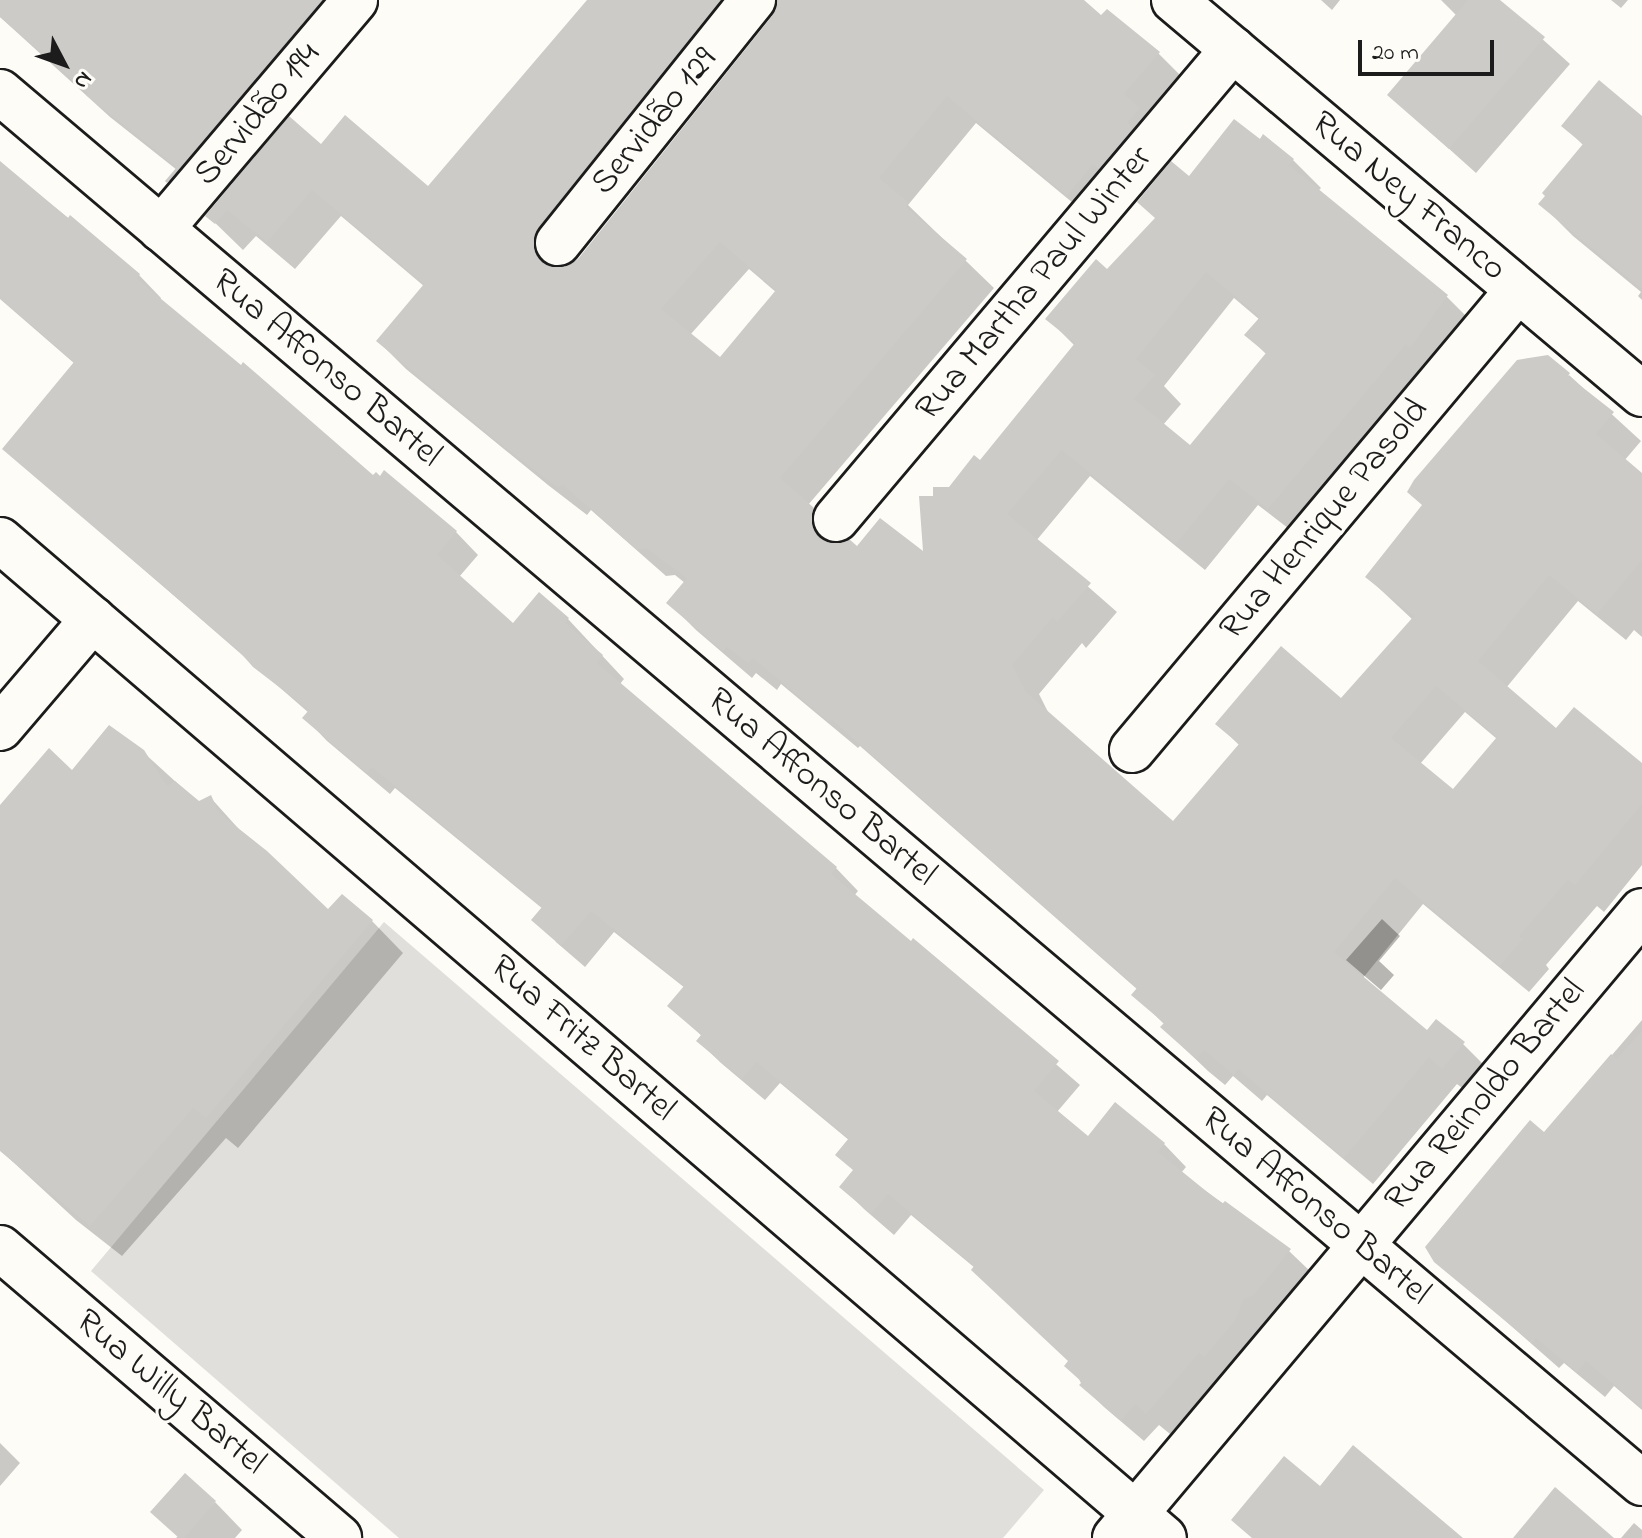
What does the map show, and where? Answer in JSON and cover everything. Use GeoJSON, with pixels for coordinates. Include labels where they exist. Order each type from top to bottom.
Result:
{"type":"FeatureCollection","features":[{"type":"Feature","properties":{"kind":"street","name":"Servidão 194"},"geometry":{"type":"LineString","coordinates":[[161,229],[355,0]]}},
{"type":"Feature","properties":{"kind":"street","name":"Servidão 129"},"geometry":{"type":"LineString","coordinates":[[558,243],[753,0]]}},
{"type":"Feature","properties":{"kind":"street","name":"Rua Ney Franco"},"geometry":{"type":"LineString","coordinates":[[1174,0],[1642,394]]}},
{"type":"Feature","properties":{"kind":"street","name":"Rua Martha Paul Winter"},"geometry":{"type":"LineString","coordinates":[[836,519],[1233,49]]}},
{"type":"Feature","properties":{"kind":"street","name":"Rua Affonso Bartel"},"geometry":{"type":"LineString","coordinates":[[0,92],[1642,1483]]}},
{"type":"Feature","properties":{"kind":"street","name":"Rua Henrique Pasold"},"geometry":{"type":"LineString","coordinates":[[1132,750],[1518,290]]}},
{"type":"Feature","properties":{"kind":"street","name":"Rua Fritz Bartel"},"geometry":{"type":"LineString","coordinates":[[0,540],[1138,1530]]}},
{"type":"Feature","properties":{"kind":"street"},"geometry":{"type":"LineString","coordinates":[[0,728],[93,619]]}},
{"type":"Feature","properties":{"kind":"street","name":"Rua Reinoldo Bartel"},"geometry":{"type":"LineString","coordinates":[[1138,1530],[1360,1245],[1642,911]]}},
{"type":"Feature","properties":{"kind":"street","name":"Rua Willy Bartel"},"geometry":{"type":"LineString","coordinates":[[0,1248],[339,1538]]}},
{"type":"Feature","properties":{"kind":"shaded area"},"geometry":{"type":"Polygon","coordinates":[[[1382,919],[1400,936],[1379,961],[1394,975],[1381,990],[1346,960],[1382,919]]]}},
{"type":"Feature","properties":{"kind":"shaded area"},"geometry":{"type":"Polygon","coordinates":[[[384,922],[1044,1490],[1003,1538],[399,1538],[91,1271],[384,922]]]}},
{"type":"Feature","properties":{"kind":"building"},"geometry":{"type":"Polygon","coordinates":[[[0,0],[322,0],[167,183],[165,181],[177,167],[86,95],[88,93],[0,17],[0,0]]]}},
{"type":"Feature","properties":{"kind":"building"},"geometry":{"type":"Polygon","coordinates":[[[587,0],[721,0],[538,227],[533,240],[535,253],[543,263],[555,268],[568,266],[578,259],[772,16],[777,0],[1084,0],[1101,15],[1107,9],[1160,52],[1124,94],[1140,108],[1127,123],[1133,128],[1099,169],[1093,164],[1067,196],[947,96],[879,178],[908,202],[906,207],[967,259],[780,478],[814,508],[813,528],[821,539],[831,543],[849,539],[857,546],[880,518],[923,551],[919,496],[933,496],[933,487],[949,487],[974,455],[980,460],[1075,343],[1045,319],[1096,259],[1107,269],[1155,218],[1137,202],[1171,161],[1189,176],[1234,119],[1260,139],[1263,134],[1294,159],[1289,165],[1448,295],[1410,348],[1406,344],[1268,509],[1229,479],[1176,544],[1062,450],[1007,514],[1091,583],[1057,622],[1053,617],[1012,665],[1026,692],[1173,821],[1239,744],[1215,724],[1281,646],[1341,698],[1414,616],[1365,577],[1422,505],[1407,492],[1517,360],[1548,355],[1570,373],[1568,376],[1614,412],[1596,434],[1642,473],[1642,560],[1597,614],[1549,575],[1478,661],[1556,728],[1574,707],[1642,763],[1642,804],[1575,885],[1568,880],[1519,936],[1523,939],[1500,966],[1395,878],[1334,952],[1427,1030],[1436,1019],[1465,1042],[1442,1069],[1429,1057],[1344,1158],[1238,1069],[1234,1075],[1204,1050],[1196,1059],[1160,1027],[1164,1023],[1131,995],[1137,988],[831,719],[829,722],[753,658],[748,663],[727,647],[723,651],[666,603],[687,578],[646,548],[637,550],[562,484],[558,488],[518,458],[376,341],[424,284],[312,190],[267,242],[227,210],[215,224],[205,216],[289,116],[321,144],[345,115],[428,186],[587,0]],[[720,242],[661,309],[720,357],[776,290],[720,242]],[[1206,272],[1136,359],[1155,375],[1134,399],[1190,445],[1266,353],[1244,335],[1260,317],[1206,272]],[[1436,686],[1391,738],[1453,789],[1497,737],[1436,686]]]}},
{"type":"Feature","properties":{"kind":"building"},"geometry":{"type":"Polygon","coordinates":[[[1468,0],[1500,0],[1545,37],[1449,149],[1387,95],[1468,0]]]}},
{"type":"Feature","properties":{"kind":"building"},"geometry":{"type":"Polygon","coordinates":[[[1599,80],[1642,116],[1642,289],[1538,204],[1545,196],[1542,193],[1583,144],[1561,126],[1599,80]]]}},
{"type":"Feature","properties":{"kind":"building"},"geometry":{"type":"Polygon","coordinates":[[[0,161],[68,218],[70,215],[140,274],[137,279],[241,365],[243,362],[373,475],[376,472],[380,476],[384,470],[457,531],[437,555],[513,623],[539,592],[569,618],[565,623],[603,655],[597,663],[837,867],[831,874],[911,941],[913,938],[1059,1061],[1034,1091],[1088,1136],[1115,1102],[1165,1143],[1158,1152],[1222,1204],[1225,1201],[1291,1249],[1253,1296],[1244,1299],[1234,1322],[1204,1357],[1199,1353],[1146,1414],[1135,1404],[1121,1421],[1079,1385],[1082,1382],[1064,1366],[1068,1361],[971,1270],[974,1266],[888,1194],[871,1214],[839,1187],[853,1170],[835,1155],[849,1138],[756,1062],[742,1079],[696,1041],[701,1035],[667,1006],[684,986],[591,911],[561,946],[531,920],[542,907],[372,767],[367,773],[302,718],[309,710],[253,667],[238,650],[2,449],[74,362],[0,298],[0,161]]]}},
{"type":"Feature","properties":{"kind":"building"},"geometry":{"type":"Polygon","coordinates":[[[109,725],[144,750],[167,786],[175,781],[199,801],[211,795],[219,813],[267,851],[328,909],[342,894],[373,920],[206,1118],[193,1108],[90,1226],[0,1151],[0,805],[49,748],[72,770],[109,725]]]}},
{"type":"Feature","properties":{"kind":"building"},"geometry":{"type":"Polygon","coordinates":[[[1642,1031],[1642,1408],[1586,1361],[1577,1372],[1536,1338],[1532,1343],[1434,1262],[1425,1247],[1530,1120],[1544,1132],[1611,1054],[1617,1059],[1642,1031]]]}},
{"type":"Feature","properties":{"kind":"building"},"geometry":{"type":"Polygon","coordinates":[[[1353,1445],[1463,1538],[1252,1538],[1231,1520],[1284,1456],[1320,1486],[1353,1445]]]}},
{"type":"Feature","properties":{"kind":"building"},"geometry":{"type":"Polygon","coordinates":[[[185,1473],[216,1501],[184,1538],[179,1538],[150,1512],[185,1473]]]}},
{"type":"Feature","properties":{"kind":"building"},"geometry":{"type":"Polygon","coordinates":[[[1555,1487],[1614,1538],[1513,1538],[1555,1487]]]}}]}
